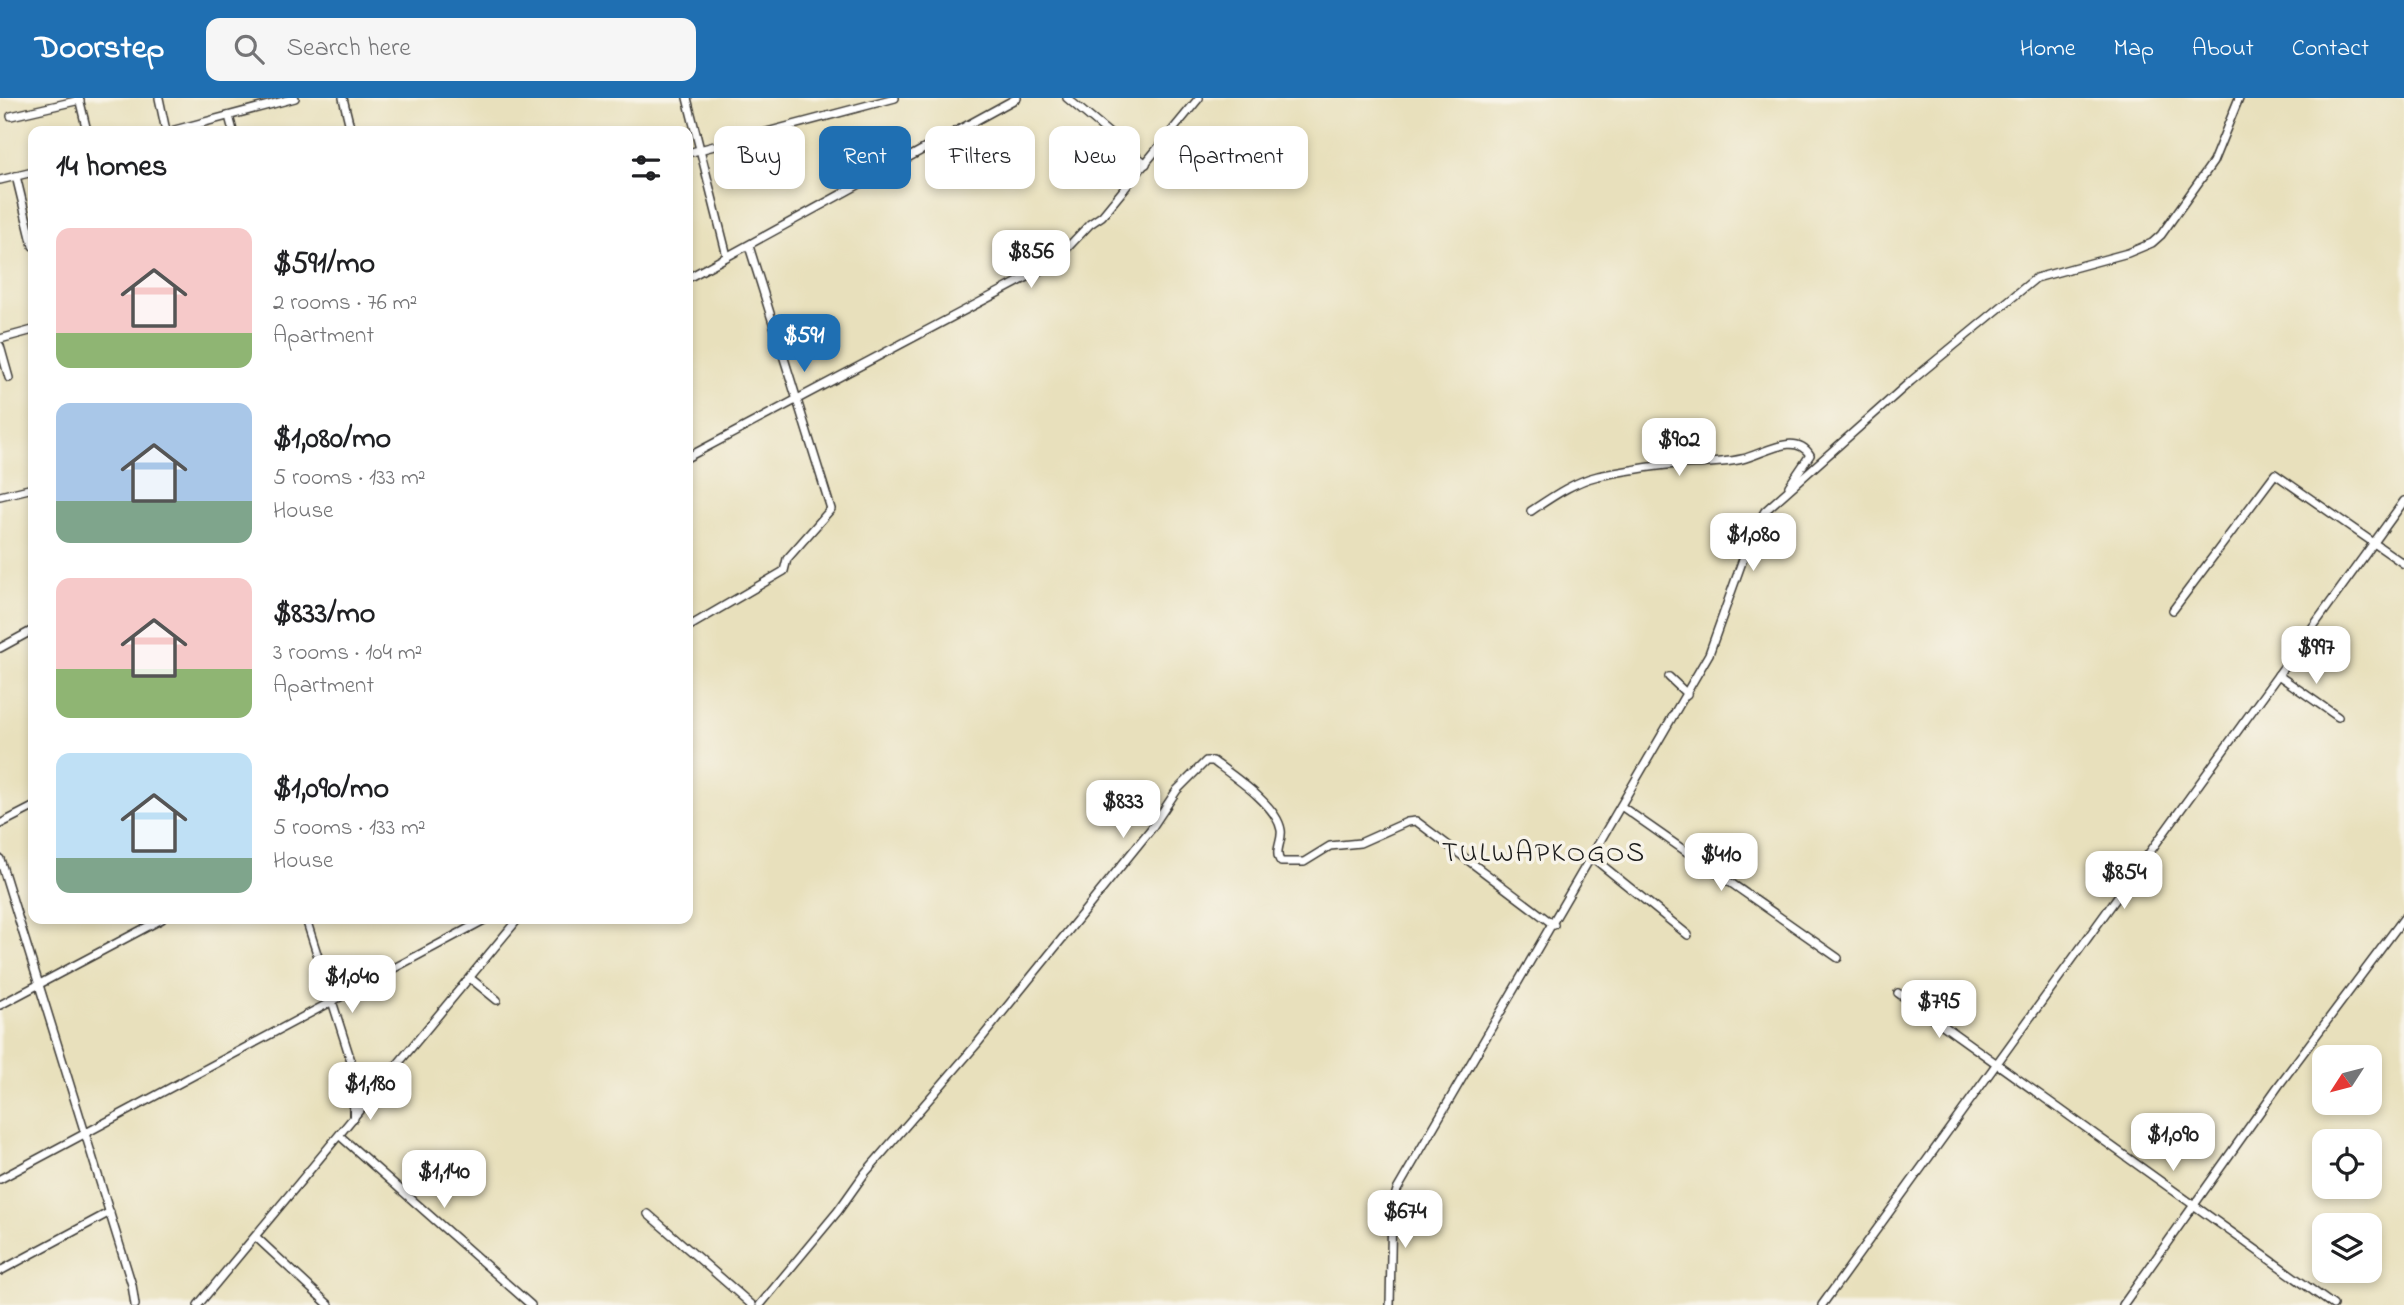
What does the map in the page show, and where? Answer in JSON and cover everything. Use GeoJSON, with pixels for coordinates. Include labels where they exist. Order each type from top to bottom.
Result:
{"type":"FeatureCollection","features":[{"type":"Feature","properties":{"kind":"street"},"geometry":{"type":"LineString","coordinates":[[159,98],[167,126]]}},
{"type":"Feature","properties":{"kind":"street"},"geometry":{"type":"LineString","coordinates":[[189,126],[295,98]]}},
{"type":"Feature","properties":{"kind":"street"},"geometry":{"type":"LineString","coordinates":[[343,98],[350,126]]}},
{"type":"Feature","properties":{"kind":"street"},"geometry":{"type":"LineString","coordinates":[[687,98],[727,256]]}},
{"type":"Feature","properties":{"kind":"street"},"geometry":{"type":"LineString","coordinates":[[693,151],[895,98]]}},
{"type":"Feature","properties":{"kind":"street"},"geometry":{"type":"LineString","coordinates":[[693,275],[1017,98]]}},
{"type":"Feature","properties":{"kind":"street"},"geometry":{"type":"LineString","coordinates":[[1067,98],[1146,164]]}},
{"type":"Feature","properties":{"kind":"street"},"geometry":{"type":"LineString","coordinates":[[693,454],[1052,264],[1090,224],[1102,216],[1199,98]]}},
{"type":"Feature","properties":{"kind":"street"},"geometry":{"type":"LineString","coordinates":[[1390,1305],[1393,1199],[1687,694],[1720,629],[1757,524],[1765,511],[1911,381],[2036,278],[2129,253],[2152,243],[2161,235],[2213,162],[2239,98]]}},
{"type":"Feature","properties":{"kind":"street"},"geometry":{"type":"LineString","coordinates":[[10,116],[79,99],[86,126]]}},
{"type":"Feature","properties":{"kind":"street"},"geometry":{"type":"LineString","coordinates":[[229,116],[232,126]]}},
{"type":"Feature","properties":{"kind":"street"},"geometry":{"type":"LineString","coordinates":[[0,180],[28,173]]}},
{"type":"Feature","properties":{"kind":"street"},"geometry":{"type":"LineString","coordinates":[[16,176],[28,225]]}},
{"type":"Feature","properties":{"kind":"street"},"geometry":{"type":"LineString","coordinates":[[693,624],[784,571],[787,559],[831,509],[750,246]]}},
{"type":"Feature","properties":{"kind":"street"},"geometry":{"type":"LineString","coordinates":[[0,339],[28,331]]}},
{"type":"Feature","properties":{"kind":"street"},"geometry":{"type":"LineString","coordinates":[[0,346],[9,378]]}},
{"type":"Feature","properties":{"kind":"street"},"geometry":{"type":"LineString","coordinates":[[1531,510],[1571,486],[1598,477],[1675,464],[1710,465],[1744,459],[1796,443],[1805,446],[1810,455],[1787,492]]}},
{"type":"Feature","properties":{"kind":"street"},"geometry":{"type":"LineString","coordinates":[[2173,610],[2275,474],[2404,564]]}},
{"type":"Feature","properties":{"kind":"street"},"geometry":{"type":"LineString","coordinates":[[0,496],[28,489]]}},
{"type":"Feature","properties":{"kind":"street"},"geometry":{"type":"LineString","coordinates":[[1822,1305],[2404,501]]}},
{"type":"Feature","properties":{"kind":"street"},"geometry":{"type":"LineString","coordinates":[[0,648],[28,633]]}},
{"type":"Feature","properties":{"kind":"street"},"geometry":{"type":"LineString","coordinates":[[2278,675],[2338,717]]}},
{"type":"Feature","properties":{"kind":"street"},"geometry":{"type":"LineString","coordinates":[[1669,677],[1687,694]]}},
{"type":"Feature","properties":{"kind":"street"},"geometry":{"type":"LineString","coordinates":[[760,1305],[838,1211],[865,1172],[976,1045],[1080,918],[1151,829],[1177,790],[1206,761],[1213,761],[1273,811],[1282,832],[1278,852],[1281,862],[1304,862],[1330,846],[1360,843],[1407,822],[1416,821],[1554,925]]}},
{"type":"Feature","properties":{"kind":"street"},"geometry":{"type":"LineString","coordinates":[[1621,806],[1838,958]]}},
{"type":"Feature","properties":{"kind":"street"},"geometry":{"type":"LineString","coordinates":[[0,824],[28,810]]}},
{"type":"Feature","properties":{"kind":"street"},"geometry":{"type":"LineString","coordinates":[[1592,857],[1688,936]]}},
{"type":"Feature","properties":{"kind":"street"},"geometry":{"type":"LineString","coordinates":[[0,859],[86,1132],[135,1305]]}},
{"type":"Feature","properties":{"kind":"street"},"geometry":{"type":"LineString","coordinates":[[2123,1305],[2404,918]]}},
{"type":"Feature","properties":{"kind":"street"},"geometry":{"type":"LineString","coordinates":[[0,1005],[153,924]]}},
{"type":"Feature","properties":{"kind":"street"},"geometry":{"type":"LineString","coordinates":[[308,924],[352,1064],[355,1119]]}},
{"type":"Feature","properties":{"kind":"street"},"geometry":{"type":"LineString","coordinates":[[0,1179],[475,924]]}},
{"type":"Feature","properties":{"kind":"street"},"geometry":{"type":"LineString","coordinates":[[198,1305],[355,1119],[514,924]]}},
{"type":"Feature","properties":{"kind":"street"},"geometry":{"type":"LineString","coordinates":[[470,978],[496,1000]]}},
{"type":"Feature","properties":{"kind":"street"},"geometry":{"type":"LineString","coordinates":[[1898,993],[2333,1305]]}},
{"type":"Feature","properties":{"kind":"street"},"geometry":{"type":"LineString","coordinates":[[340,1136],[531,1305]]}},
{"type":"Feature","properties":{"kind":"street"},"geometry":{"type":"LineString","coordinates":[[0,1271],[110,1212]]}},
{"type":"Feature","properties":{"kind":"street"},"geometry":{"type":"LineString","coordinates":[[648,1214],[752,1305]]}},
{"type":"Feature","properties":{"kind":"street"},"geometry":{"type":"LineString","coordinates":[[256,1237],[328,1305]]}},
{"type":"Feature","properties":{"kind":"district","name":"TULWAPKOGOS"},"geometry":{"type":"Point","coordinates":[1544,854]}}]}
